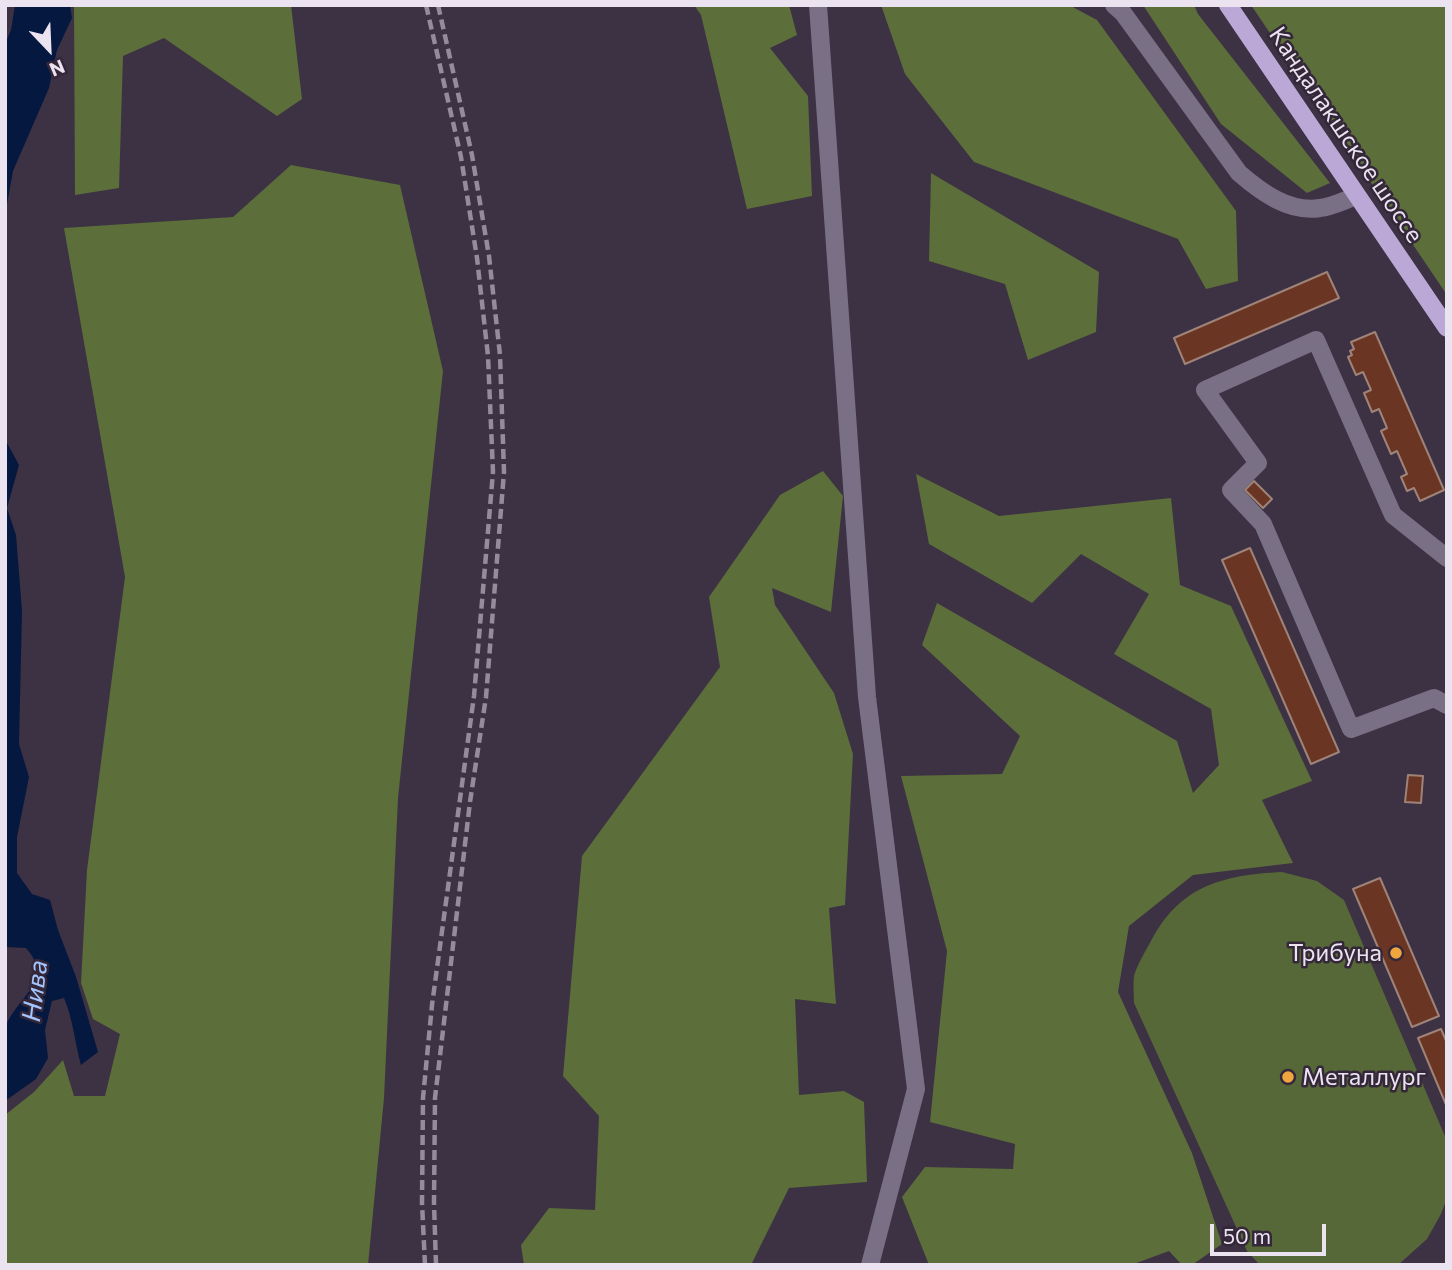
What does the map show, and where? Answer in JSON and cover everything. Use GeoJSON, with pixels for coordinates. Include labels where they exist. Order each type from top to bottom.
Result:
{"type":"FeatureCollection","features":[{"type":"Feature","properties":{"kind":"main road","name":"Кандалакшское шоссе"},"geometry":{"type":"LineString","coordinates":[[1228,5],[1447,328]]}},
{"type":"Feature","properties":{"kind":"lane"},"geometry":{"type":"LineString","coordinates":[[818,5],[867,697],[916,1089],[870,1265]]}},
{"type":"Feature","properties":{"kind":"lane"},"geometry":{"type":"LineString","coordinates":[[1114,5],[1123,13],[1239,173],[1261,191],[1303,209],[1321,208],[1357,196]]}},
{"type":"Feature","properties":{"kind":"lane"},"geometry":{"type":"LineString","coordinates":[[1447,558],[1393,515],[1316,340],[1205,390],[1258,463],[1231,490],[1263,524],[1351,729],[1434,698],[1447,705]]}},
{"type":"Feature","properties":{"kind":"green space"},"geometry":{"type":"Polygon","coordinates":[[[74,5],[291,5],[302,99],[277,116],[164,38],[123,56],[119,188],[75,195],[74,5]]]}},
{"type":"Feature","properties":{"kind":"green space"},"geometry":{"type":"Polygon","coordinates":[[[694,5],[789,5],[797,35],[770,48],[808,96],[812,196],[747,209],[701,15],[694,5]]]}},
{"type":"Feature","properties":{"kind":"green space"},"geometry":{"type":"Polygon","coordinates":[[[881,5],[1069,5],[1097,20],[1236,211],[1238,281],[1206,289],[1178,239],[974,162],[905,74],[881,5]]]}},
{"type":"Feature","properties":{"kind":"green space"},"geometry":{"type":"Polygon","coordinates":[[[1143,5],[1194,5],[1198,14],[1330,183],[1307,193],[1221,124],[1143,5]]]}},
{"type":"Feature","properties":{"kind":"green space"},"geometry":{"type":"Polygon","coordinates":[[[1251,5],[1447,5],[1447,295],[1251,5]]]}},
{"type":"Feature","properties":{"kind":"green space"},"geometry":{"type":"Polygon","coordinates":[[[291,165],[400,185],[443,371],[398,798],[384,1098],[368,1265],[5,1265],[5,1115],[34,1092],[63,1060],[74,1096],[105,1096],[120,1034],[93,1019],[81,983],[87,870],[125,577],[64,228],[233,217],[291,165]]]}},
{"type":"Feature","properties":{"kind":"green space"},"geometry":{"type":"Polygon","coordinates":[[[931,173],[1099,272],[1096,332],[1028,360],[1005,284],[929,261],[931,173]]]}},
{"type":"Feature","properties":{"kind":"green space"},"geometry":{"type":"Polygon","coordinates":[[[823,471],[843,496],[831,612],[772,588],[775,605],[834,693],[853,754],[845,905],[829,908],[836,1004],[795,999],[799,1095],[844,1091],[864,1102],[867,1182],[789,1188],[751,1265],[524,1265],[521,1245],[549,1208],[595,1210],[599,1116],[563,1076],[582,856],[720,667],[709,597],[780,495],[823,471]]]}},
{"type":"Feature","properties":{"kind":"green space"},"geometry":{"type":"Polygon","coordinates":[[[916,474],[999,516],[1171,498],[1180,585],[1231,606],[1312,781],[1262,800],[1293,863],[1193,875],[1129,926],[1118,992],[1192,1153],[1222,1244],[1192,1265],[1182,1265],[1169,1251],[1131,1265],[929,1265],[902,1197],[925,1167],[1013,1169],[1015,1144],[930,1122],[947,951],[901,776],[1002,774],[1020,736],[922,645],[937,603],[1177,741],[1193,793],[1219,765],[1211,709],[1114,654],[1149,594],[1081,554],[1032,603],[929,544],[916,474]]]}},
{"type":"Feature","properties":{"kind":"green space"},"geometry":{"type":"Polygon","coordinates":[[[1282,872],[1317,881],[1344,900],[1447,1141],[1447,1198],[1441,1214],[1427,1239],[1398,1265],[1260,1265],[1247,1251],[1134,1003],[1134,976],[1137,967],[1162,922],[1175,907],[1205,887],[1222,881],[1240,876],[1282,872]]]}},
{"type":"Feature","properties":{"kind":"water"},"geometry":{"type":"Polygon","coordinates":[[[15,5],[70,5],[72,18],[57,50],[49,88],[13,171],[5,216],[5,44],[11,30],[15,5]]]}},
{"type":"Feature","properties":{"kind":"water","name":"Нива"},"geometry":{"type":"Polygon","coordinates":[[[5,439],[19,465],[7,508],[16,535],[22,611],[19,744],[29,777],[17,837],[17,873],[32,894],[50,900],[98,1052],[81,1065],[64,998],[52,1001],[45,1030],[48,1058],[36,1079],[5,1101],[5,1030],[35,981],[37,971],[26,948],[5,947],[5,439]]]}},
{"type":"Feature","properties":{"kind":"building"},"geometry":{"type":"Polygon","coordinates":[[[1327,272],[1339,298],[1185,364],[1174,338],[1327,272]]]}},
{"type":"Feature","properties":{"kind":"building"},"geometry":{"type":"Polygon","coordinates":[[[1375,332],[1444,490],[1420,501],[1414,488],[1407,491],[1401,477],[1407,474],[1397,451],[1391,454],[1381,431],[1387,428],[1379,409],[1372,412],[1364,393],[1371,390],[1363,372],[1356,375],[1348,357],[1354,349],[1351,342],[1375,332]]]}},
{"type":"Feature","properties":{"kind":"building"},"geometry":{"type":"Polygon","coordinates":[[[1254,481],[1272,499],[1263,508],[1245,490],[1254,481]]]}},
{"type":"Feature","properties":{"kind":"building"},"geometry":{"type":"Polygon","coordinates":[[[1250,548],[1339,752],[1311,764],[1222,560],[1250,548]]]}},
{"type":"Feature","properties":{"kind":"building"},"geometry":{"type":"Polygon","coordinates":[[[1408,775],[1423,776],[1421,803],[1405,802],[1408,775]]]}},
{"type":"Feature","properties":{"kind":"building","name":"Трибуна"},"geometry":{"type":"Polygon","coordinates":[[[1380,878],[1439,1016],[1412,1027],[1353,889],[1380,878]]]}},
{"type":"Feature","properties":{"kind":"building"},"geometry":{"type":"Polygon","coordinates":[[[1441,1029],[1447,1043],[1447,1107],[1418,1038],[1441,1029]]]}},
{"type":"Feature","properties":{"kind":"railway"},"geometry":{"type":"LineString","coordinates":[[425,1265],[422,1203],[423,1098],[432,1005],[474,696],[493,472],[488,356],[477,258],[461,157],[426,5]]}},
{"type":"Feature","properties":{"kind":"railway"},"geometry":{"type":"LineString","coordinates":[[436,1265],[435,1098],[470,802],[486,697],[504,472],[500,355],[489,256],[472,155],[438,5]]}},
{"type":"Feature","properties":{"kind":"place","name":"Трибуна"},"geometry":{"type":"Point","coordinates":[1396,953]}},
{"type":"Feature","properties":{"kind":"place","name":"Металлург"},"geometry":{"type":"Point","coordinates":[1288,1077]}}]}
